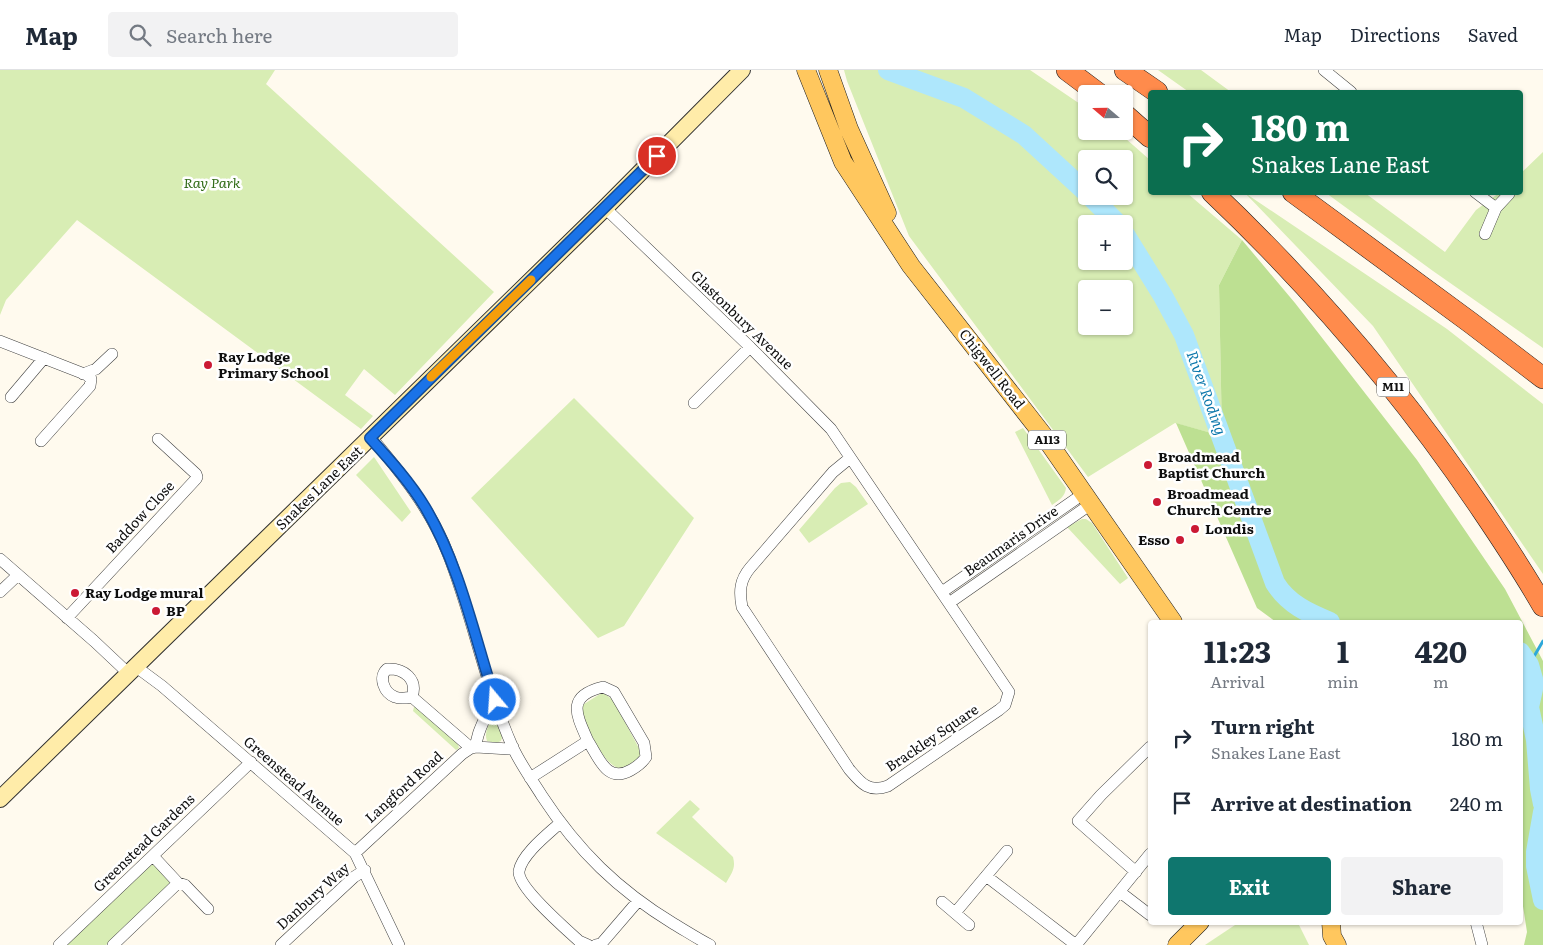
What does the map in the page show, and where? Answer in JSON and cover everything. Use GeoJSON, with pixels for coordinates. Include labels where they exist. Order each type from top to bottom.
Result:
{"type":"FeatureCollection","features":[{"type":"Feature","properties":{"kind":"highway"},"geometry":{"type":"LineString","coordinates":[[1067,70],[1087,85]]}},
{"type":"Feature","properties":{"kind":"highway"},"geometry":{"type":"LineString","coordinates":[[1125,70],[1154,90]]}},
{"type":"Feature","properties":{"kind":"highway"},"geometry":{"type":"LineString","coordinates":[[1133,122],[1148,135]]}},
{"type":"Feature","properties":{"kind":"highway","name":"M11"},"geometry":{"type":"LineString","coordinates":[[1215,195],[1258,236],[1329,311],[1400,396],[1460,477],[1525,573],[1543,606]]}},
{"type":"Feature","properties":{"kind":"highway"},"geometry":{"type":"LineString","coordinates":[[1297,195],[1472,323],[1543,378]]}},
{"type":"Feature","properties":{"kind":"main road","name":"Chigwell Road"},"geometry":{"type":"LineString","coordinates":[[806,70],[843,162],[910,266],[1044,436],[1172,620]]}},
{"type":"Feature","properties":{"kind":"main road","name":"Chigwell Road"},"geometry":{"type":"LineString","coordinates":[[828,70],[849,129],[910,266]]}},
{"type":"Feature","properties":{"kind":"main road"},"geometry":{"type":"LineString","coordinates":[[1177,945],[1197,925]]}},
{"type":"Feature","properties":{"kind":"main road"},"geometry":{"type":"LineString","coordinates":[[1322,925],[1333,934]]}},
{"type":"Feature","properties":{"kind":"street","name":"Snakes Lane East"},"geometry":{"type":"LineString","coordinates":[[0,799],[605,208],[742,70]]}},
{"type":"Feature","properties":{"kind":"street"},"geometry":{"type":"LineString","coordinates":[[1324,70],[1349,90]]}},
{"type":"Feature","properties":{"kind":"street"},"geometry":{"type":"LineString","coordinates":[[1479,195],[1496,208]]}},
{"type":"Feature","properties":{"kind":"street"},"geometry":{"type":"LineString","coordinates":[[1485,234],[1496,208],[1508,195]]}},
{"type":"Feature","properties":{"kind":"street","name":"Glastonbury Avenue"},"geometry":{"type":"LineString","coordinates":[[605,208],[750,347],[831,429],[850,458]]}},
{"type":"Feature","properties":{"kind":"street"},"geometry":{"type":"LineString","coordinates":[[0,341],[85,374],[91,379],[90,386],[41,441]]}},
{"type":"Feature","properties":{"kind":"street"},"geometry":{"type":"LineString","coordinates":[[694,403],[750,347]]}},
{"type":"Feature","properties":{"kind":"street"},"geometry":{"type":"LineString","coordinates":[[85,374],[96,369],[112,354]]}},
{"type":"Feature","properties":{"kind":"street"},"geometry":{"type":"LineString","coordinates":[[11,396],[44,358]]}},
{"type":"Feature","properties":{"kind":"street","name":"Baddow Close"},"geometry":{"type":"LineString","coordinates":[[67,618],[196,480],[196,474],[158,438]]}},
{"type":"Feature","properties":{"kind":"street"},"geometry":{"type":"LineString","coordinates":[[370,438],[389,459],[424,505],[447,552],[495,700],[513,747],[530,778],[560,824],[616,884],[650,910],[710,945]]}},
{"type":"Feature","properties":{"kind":"street","name":"Brackley Square"},"geometry":{"type":"LineString","coordinates":[[850,458],[1009,692],[1005,705],[999,710],[888,786],[879,789],[864,786],[849,769],[742,607],[740,591],[746,573],[750,568],[833,472],[850,458]]}},
{"type":"Feature","properties":{"kind":"street","name":"Beaumaris Drive"},"geometry":{"type":"LineString","coordinates":[[942,592],[1087,499]]}},
{"type":"Feature","properties":{"kind":"street","name":"Beaumaris Drive"},"geometry":{"type":"LineString","coordinates":[[949,603],[1087,499]]}},
{"type":"Feature","properties":{"kind":"street","name":"Greenstead Avenue"},"geometry":{"type":"LineString","coordinates":[[0,559],[67,618],[132,670],[162,686],[355,853],[399,945]]}},
{"type":"Feature","properties":{"kind":"street"},"geometry":{"type":"LineString","coordinates":[[0,592],[18,575]]}},
{"type":"Feature","properties":{"kind":"street"},"geometry":{"type":"LineString","coordinates":[[603,687],[614,692],[644,743],[646,756],[638,766],[624,774],[615,774],[606,768],[588,740],[577,714],[576,706],[580,698],[603,687]]}},
{"type":"Feature","properties":{"kind":"street"},"geometry":{"type":"LineString","coordinates":[[412,697],[474,747],[509,749],[513,747]]}},
{"type":"Feature","properties":{"kind":"street"},"geometry":{"type":"LineString","coordinates":[[474,747],[491,702],[495,700]]}},
{"type":"Feature","properties":{"kind":"street"},"geometry":{"type":"LineString","coordinates":[[530,778],[588,740]]}},
{"type":"Feature","properties":{"kind":"street","name":"Langford Road"},"geometry":{"type":"LineString","coordinates":[[355,853],[474,747]]}},
{"type":"Feature","properties":{"kind":"street"},"geometry":{"type":"LineString","coordinates":[[1136,872],[1073,818],[1148,749]]}},
{"type":"Feature","properties":{"kind":"street","name":"Greenstead Gardens"},"geometry":{"type":"LineString","coordinates":[[59,945],[251,762]]}},
{"type":"Feature","properties":{"kind":"street"},"geometry":{"type":"LineString","coordinates":[[560,824],[530,852],[519,870],[520,880],[527,890],[579,941],[588,945]]}},
{"type":"Feature","properties":{"kind":"street"},"geometry":{"type":"LineString","coordinates":[[955,913],[1007,851]]}},
{"type":"Feature","properties":{"kind":"street"},"geometry":{"type":"LineString","coordinates":[[153,856],[178,883],[185,885],[208,909]]}},
{"type":"Feature","properties":{"kind":"street"},"geometry":{"type":"LineString","coordinates":[[986,876],[1076,945],[1148,857]]}},
{"type":"Feature","properties":{"kind":"street","name":"Danbury Way"},"geometry":{"type":"LineString","coordinates":[[281,945],[364,870]]}},
{"type":"Feature","properties":{"kind":"street"},"geometry":{"type":"LineString","coordinates":[[113,945],[178,883]]}},
{"type":"Feature","properties":{"kind":"street"},"geometry":{"type":"LineString","coordinates":[[1120,892],[1148,913]]}},
{"type":"Feature","properties":{"kind":"street"},"geometry":{"type":"LineString","coordinates":[[596,945],[601,944],[638,901]]}},
{"type":"Feature","properties":{"kind":"street"},"geometry":{"type":"LineString","coordinates":[[942,902],[969,925]]}},
{"type":"Feature","properties":{"kind":"street"},"geometry":{"type":"LineString","coordinates":[[1477,925],[1482,945]]}},
{"type":"Feature","properties":{"kind":"green space","name":"Ray Park"},"geometry":{"type":"Polygon","coordinates":[[[0,70],[275,70],[266,84],[494,292],[395,395],[364,369],[345,395],[373,416],[361,429],[77,220],[6,300],[0,315],[0,70]]]}},
{"type":"Feature","properties":{"kind":"green space"},"geometry":{"type":"Polygon","coordinates":[[[844,70],[1030,70],[1078,103],[1078,140],[1127,140],[1148,158],[1148,195],[1189,195],[1242,240],[1219,285],[1222,436],[1175,423],[1088,477],[909,236],[844,70]]]}},
{"type":"Feature","properties":{"kind":"green space"},"geometry":{"type":"Polygon","coordinates":[[[1158,70],[1201,70],[1228,90],[1186,90],[1158,70]]]}},
{"type":"Feature","properties":{"kind":"green space"},"geometry":{"type":"Polygon","coordinates":[[[1543,152],[1543,348],[1329,195],[1368,195],[1445,252],[1476,210],[1496,195],[1523,195],[1523,171],[1543,152]]]}},
{"type":"Feature","properties":{"kind":"green space"},"geometry":{"type":"Polygon","coordinates":[[[1247,195],[1447,329],[1543,404],[1543,574],[1373,326],[1247,195]]]}},
{"type":"Feature","properties":{"kind":"green space"},"geometry":{"type":"Polygon","coordinates":[[[1242,240],[1295,303],[1417,460],[1505,589],[1521,620],[1273,620],[1257,608],[1176,423],[1222,436],[1219,285],[1242,240]]]}},
{"type":"Feature","properties":{"kind":"green space"},"geometry":{"type":"Polygon","coordinates":[[[574,398],[694,518],[624,626],[598,638],[471,498],[574,398]]]}},
{"type":"Feature","properties":{"kind":"green space"},"geometry":{"type":"Polygon","coordinates":[[[1023,428],[1066,488],[1063,496],[1052,505],[1015,432],[1023,428]]]}},
{"type":"Feature","properties":{"kind":"green space"},"geometry":{"type":"Polygon","coordinates":[[[374,457],[411,512],[402,522],[356,475],[374,457]]]}},
{"type":"Feature","properties":{"kind":"green space"},"geometry":{"type":"Polygon","coordinates":[[[850,482],[868,504],[809,543],[799,530],[835,488],[841,483],[850,482]]]}},
{"type":"Feature","properties":{"kind":"green space"},"geometry":{"type":"Polygon","coordinates":[[[1082,519],[1092,523],[1128,578],[1120,584],[1067,527],[1082,519]]]}},
{"type":"Feature","properties":{"kind":"green space"},"geometry":{"type":"Polygon","coordinates":[[[1523,623],[1543,661],[1543,945],[1524,945],[1527,932],[1523,906],[1523,623]]]}},
{"type":"Feature","properties":{"kind":"green space"},"geometry":{"type":"Polygon","coordinates":[[[600,694],[605,694],[613,700],[641,752],[639,758],[627,766],[618,768],[606,759],[596,744],[581,712],[581,706],[600,694]]]}},
{"type":"Feature","properties":{"kind":"green space"},"geometry":{"type":"Polygon","coordinates":[[[415,703],[456,738],[459,748],[456,750],[413,711],[415,703]]]}},
{"type":"Feature","properties":{"kind":"green space"},"geometry":{"type":"Polygon","coordinates":[[[495,719],[503,734],[501,741],[496,743],[487,741],[486,735],[491,720],[495,719]]]}},
{"type":"Feature","properties":{"kind":"green space"},"geometry":{"type":"Polygon","coordinates":[[[690,800],[700,809],[692,817],[733,857],[734,867],[726,883],[656,833],[690,800]]]}},
{"type":"Feature","properties":{"kind":"green space"},"geometry":{"type":"Polygon","coordinates":[[[154,860],[174,883],[106,945],[63,945],[154,860]]]}},
{"type":"Feature","properties":{"kind":"green space"},"geometry":{"type":"Polygon","coordinates":[[[1235,925],[1299,925],[1309,945],[1205,945],[1235,925]]]}},
{"type":"Feature","properties":{"kind":"waterway","name":"River Roding"},"geometry":{"type":"LineString","coordinates":[[888,70],[964,98],[1024,135],[1078,185]]}},
{"type":"Feature","properties":{"kind":"waterway","name":"River Roding"},"geometry":{"type":"LineString","coordinates":[[1099,205],[1109,215]]}},
{"type":"Feature","properties":{"kind":"waterway","name":"River Roding"},"geometry":{"type":"LineString","coordinates":[[1133,248],[1163,296],[1184,335],[1275,583],[1292,602],[1326,620]]}},
{"type":"Feature","properties":{"kind":"waterway"},"geometry":{"type":"LineString","coordinates":[[1529,665],[1543,641]]}},
{"type":"Feature","properties":{"kind":"waterway","name":"River Roding"},"geometry":{"type":"LineString","coordinates":[[1523,656],[1529,665],[1533,679],[1529,707],[1536,740],[1543,804]]}},
{"type":"Feature","properties":{"kind":"waterway","name":"River Roding"},"geometry":{"type":"LineString","coordinates":[[1543,812],[1536,852],[1536,866],[1543,900]]}},
{"type":"Feature","properties":{"kind":"slow traffic"},"geometry":{"type":"LineString","coordinates":[[431,377],[531,280]]}},
{"type":"Feature","properties":{"kind":"place","name":"Ray Lodge Primary School"},"geometry":{"type":"Point","coordinates":[208,365]}},
{"type":"Feature","properties":{"kind":"place","name":"Broadmead Baptist Church"},"geometry":{"type":"Point","coordinates":[1148,465]}},
{"type":"Feature","properties":{"kind":"place","name":"Broadmead Church Centre"},"geometry":{"type":"Point","coordinates":[1157,502]}},
{"type":"Feature","properties":{"kind":"place","name":"Londis"},"geometry":{"type":"Point","coordinates":[1195,529]}},
{"type":"Feature","properties":{"kind":"place","name":"Esso"},"geometry":{"type":"Point","coordinates":[1180,540]}},
{"type":"Feature","properties":{"kind":"place","name":"Ray Lodge mural"},"geometry":{"type":"Point","coordinates":[75,593]}},
{"type":"Feature","properties":{"kind":"place","name":"BP"},"geometry":{"type":"Point","coordinates":[156,611]}},
{"type":"Feature","properties":{"kind":"route"},"geometry":{"type":"LineString","coordinates":[[495,700],[461,590],[447,552],[424,505],[389,459],[370,438],[657,156]]}}]}
